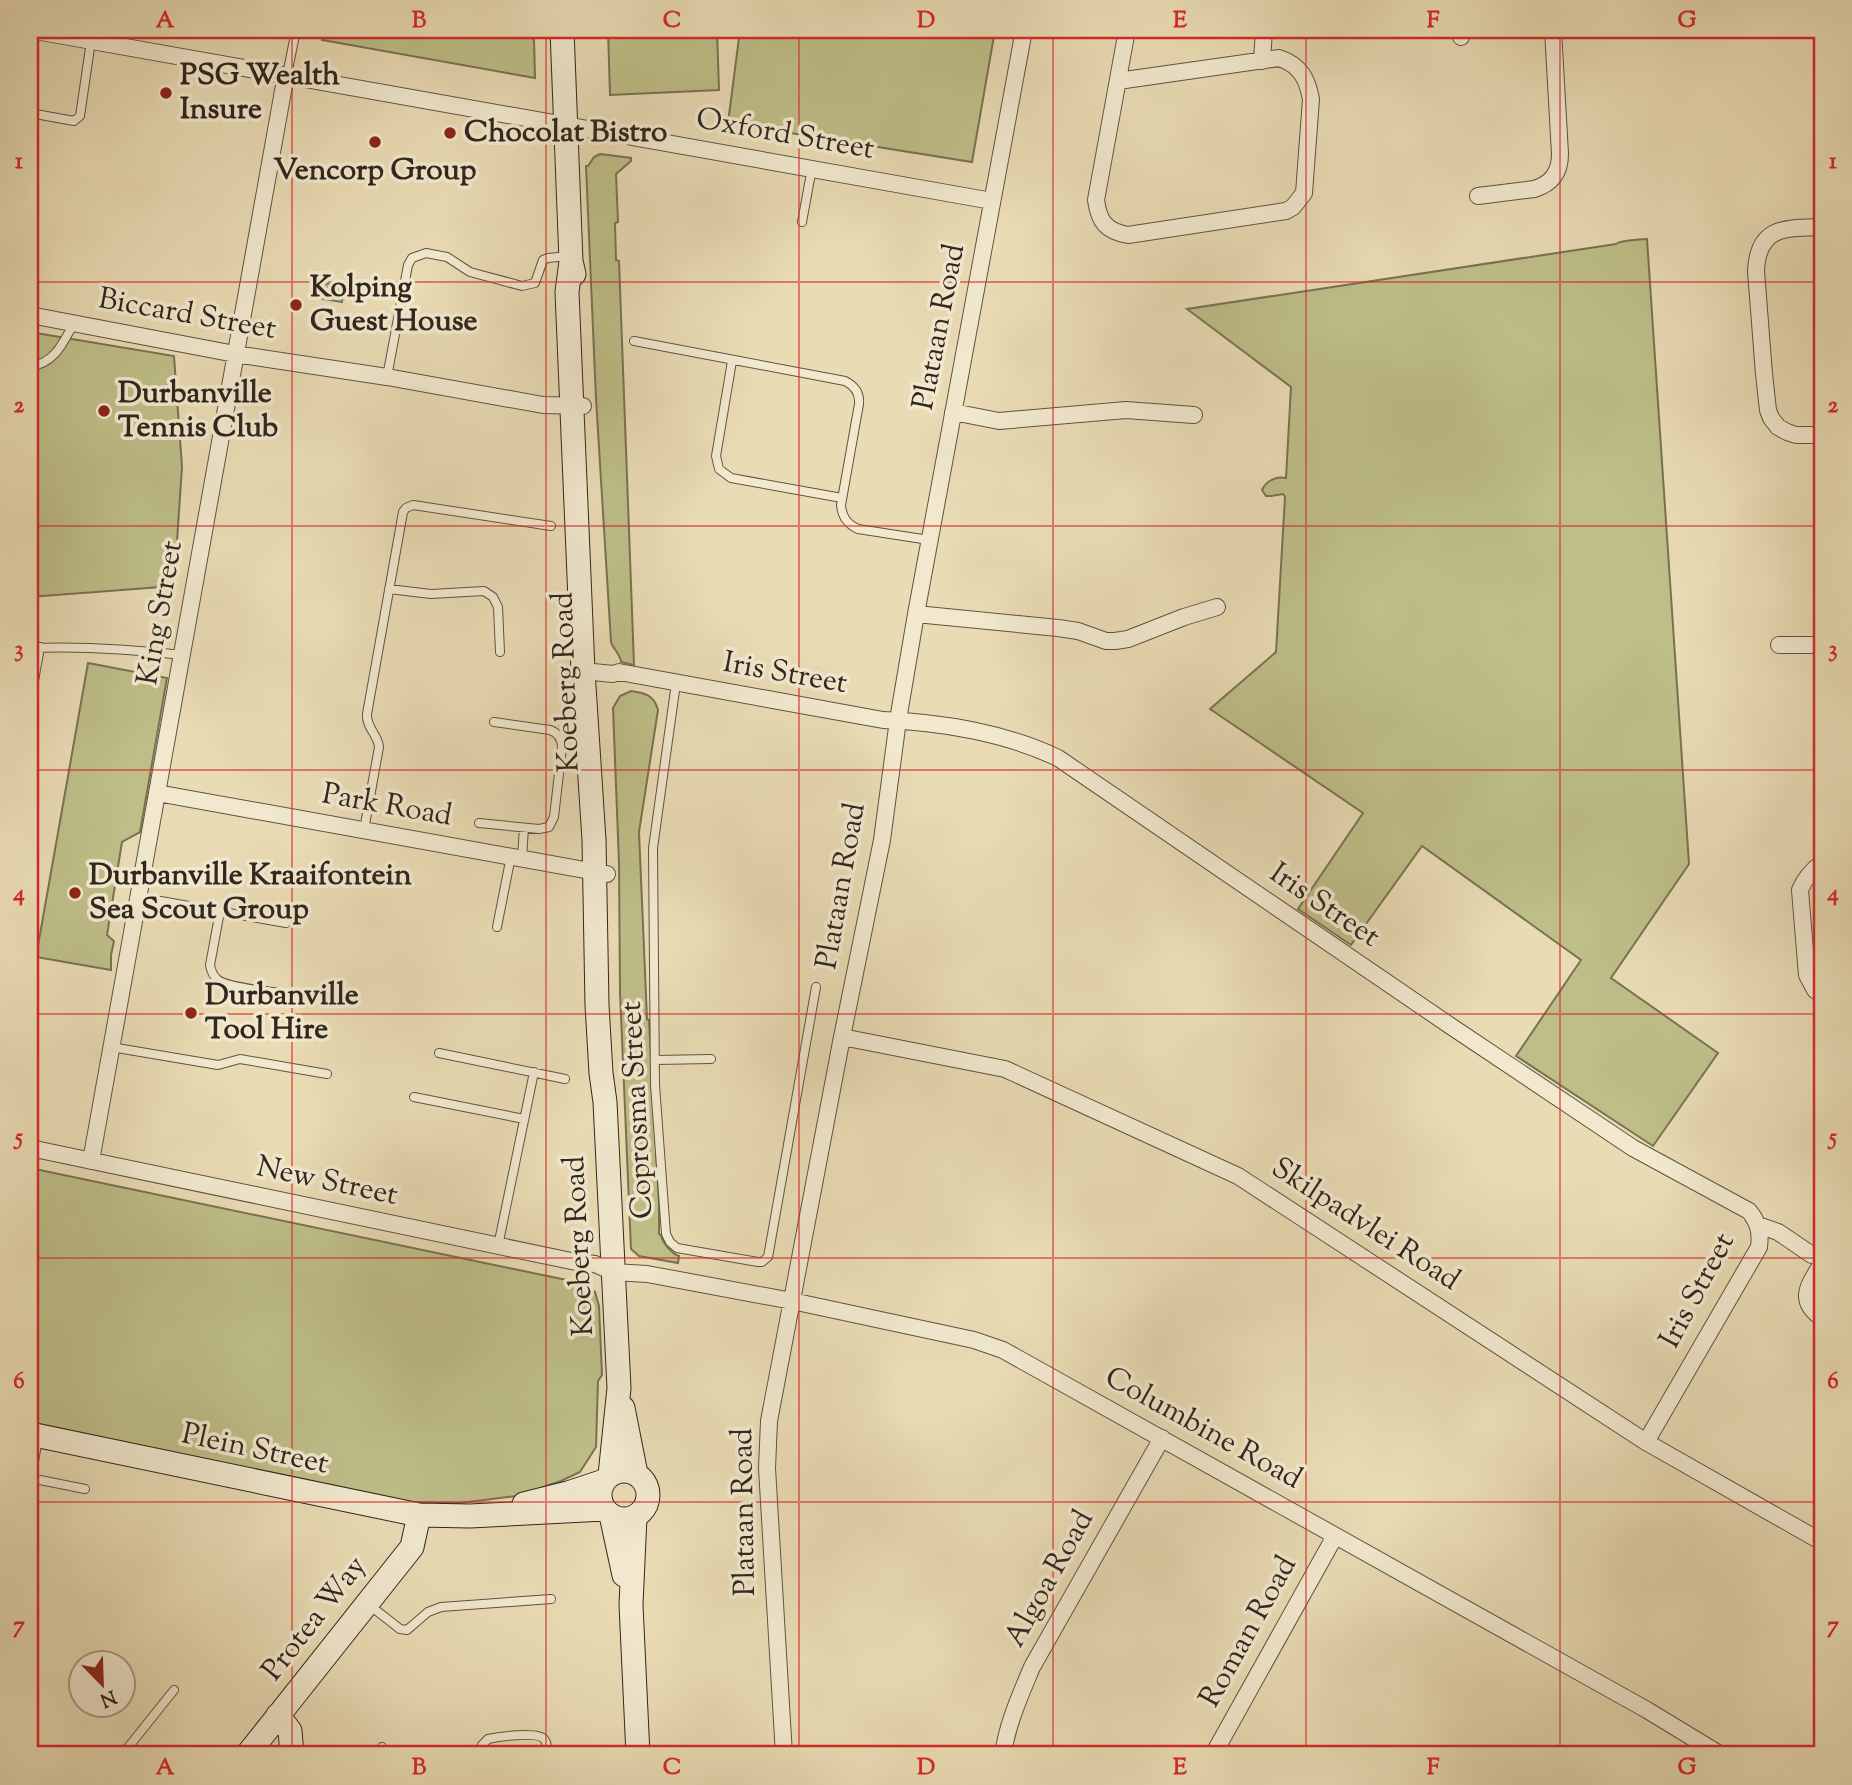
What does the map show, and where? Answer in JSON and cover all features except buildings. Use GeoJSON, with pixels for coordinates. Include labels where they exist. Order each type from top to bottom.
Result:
{"type":"FeatureCollection","features":[{"type":"Feature","properties":{"kind":"main road","name":"Koeberg Road"},"geometry":{"type":"LineString","coordinates":[[562,30],[571,258],[567,292],[578,406],[590,672],[590,775],[601,873],[609,1063],[606,1102],[613,1272],[619,1388],[636,1474]]}},
{"type":"Feature","properties":{"kind":"main road","name":"Koeberg Road"},"geometry":{"type":"LineString","coordinates":[[607,1478],[619,1388]]}},
{"type":"Feature","properties":{"kind":"main road","name":"Plein Street"},"geometry":{"type":"LineString","coordinates":[[34,1435],[419,1515],[608,1512]]}},
{"type":"Feature","properties":{"kind":"main road"},"geometry":{"type":"LineString","coordinates":[[608,1512],[623,1519],[635,1517],[646,1507],[649,1496],[645,1481],[636,1474],[617,1472],[607,1478],[600,1495],[608,1512],[631,1605]]}},
{"type":"Feature","properties":{"kind":"main road","name":"Plein Street"},"geometry":{"type":"LineString","coordinates":[[470,1516],[568,1493],[607,1478]]}},
{"type":"Feature","properties":{"kind":"main road","name":"Protea Way"},"geometry":{"type":"LineString","coordinates":[[247,1755],[412,1547],[419,1515]]}},
{"type":"Feature","properties":{"kind":"main road"},"geometry":{"type":"LineString","coordinates":[[635,1517],[631,1605],[639,1755]]}},
{"type":"Feature","properties":{"kind":"main road"},"geometry":{"type":"LineString","coordinates":[[278,1715],[290,1731],[292,1755]]}},
{"type":"Feature","properties":{"kind":"street","name":"Oxford Street"},"geometry":{"type":"LineString","coordinates":[[30,30],[992,201]]}},
{"type":"Feature","properties":{"kind":"street","name":"Plataan Road"},"geometry":{"type":"LineString","coordinates":[[784,1755],[766,1456],[769,1421],[882,840],[916,614],[1024,30]]}},
{"type":"Feature","properties":{"kind":"street"},"geometry":{"type":"LineString","coordinates":[[1118,81],[1279,58],[1291,62],[1308,83],[1311,99],[1304,193],[1293,207],[1286,211],[1128,235],[1116,233],[1106,226],[1101,220],[1097,200],[1118,81],[1127,30]]}},
{"type":"Feature","properties":{"kind":"street"},"geometry":{"type":"LineString","coordinates":[[1262,61],[1264,30]]}},
{"type":"Feature","properties":{"kind":"street"},"geometry":{"type":"LineString","coordinates":[[1478,196],[1542,187],[1559,169],[1553,30]]}},
{"type":"Feature","properties":{"kind":"street","name":"King Street"},"geometry":{"type":"LineString","coordinates":[[91,1161],[287,75]]}},
{"type":"Feature","properties":{"kind":"street"},"geometry":{"type":"LineString","coordinates":[[1822,227],[1781,230],[1769,236],[1760,247],[1756,271],[1764,374],[1771,418],[1778,427],[1796,435],[1822,435]]}},
{"type":"Feature","properties":{"kind":"street","name":"Biccard Street"},"geometry":{"type":"LineString","coordinates":[[30,315],[235,354],[387,377],[543,405],[578,406]]}},
{"type":"Feature","properties":{"kind":"street"},"geometry":{"type":"LineString","coordinates":[[953,412],[999,421],[1126,410],[1194,415]]}},
{"type":"Feature","properties":{"kind":"street"},"geometry":{"type":"LineString","coordinates":[[916,614],[1058,628],[1115,641],[1128,639],[1171,621],[1217,607]]}},
{"type":"Feature","properties":{"kind":"street"},"geometry":{"type":"LineString","coordinates":[[1780,645],[1822,645]]}},
{"type":"Feature","properties":{"kind":"street","name":"Iris Street"},"geometry":{"type":"LineString","coordinates":[[590,672],[619,672],[883,720],[912,721],[1021,741],[1058,758],[1633,1148],[1749,1211],[1758,1225],[1760,1239],[1755,1254],[1646,1442]]}},
{"type":"Feature","properties":{"kind":"street","name":"Park Road"},"geometry":{"type":"LineString","coordinates":[[157,793],[601,873]]}},
{"type":"Feature","properties":{"kind":"street"},"geometry":{"type":"LineString","coordinates":[[1822,863],[1812,870],[1800,890],[1807,975],[1815,990],[1822,995]]}},
{"type":"Feature","properties":{"kind":"street","name":"Skilpadvlei Road"},"geometry":{"type":"LineString","coordinates":[[842,1037],[1005,1069],[1238,1176],[1646,1442],[1822,1542]]}},
{"type":"Feature","properties":{"kind":"street","name":"New Street"},"geometry":{"type":"LineString","coordinates":[[30,1148],[595,1264],[613,1272]]}},
{"type":"Feature","properties":{"kind":"street"},"geometry":{"type":"LineString","coordinates":[[1758,1225],[1778,1232],[1822,1260],[1807,1293],[1810,1308],[1822,1318]]}},
{"type":"Feature","properties":{"kind":"street","name":"Columbine Road"},"geometry":{"type":"LineString","coordinates":[[613,1272],[647,1274],[792,1301],[974,1340],[1003,1350],[1635,1704],[1721,1755]]}},
{"type":"Feature","properties":{"kind":"street","name":"Algoa Road"},"geometry":{"type":"LineString","coordinates":[[1003,1755],[1015,1707],[1032,1668],[1162,1438]]}},
{"type":"Feature","properties":{"kind":"street","name":"Roman Road"},"geometry":{"type":"LineString","coordinates":[[1219,1753],[1335,1536]]}},
{"type":"Feature","properties":{"kind":"lane"},"geometry":{"type":"LineString","coordinates":[[287,75],[296,30]]}},
{"type":"Feature","properties":{"kind":"lane"},"geometry":{"type":"LineString","coordinates":[[30,113],[74,121],[80,116],[91,41]]}},
{"type":"Feature","properties":{"kind":"lane"},"geometry":{"type":"LineString","coordinates":[[802,222],[812,168]]}},
{"type":"Feature","properties":{"kind":"lane"},"geometry":{"type":"LineString","coordinates":[[387,377],[408,265],[412,258],[426,253],[439,255],[470,272],[522,286],[535,283],[543,260],[571,258]]}},
{"type":"Feature","properties":{"kind":"lane"},"geometry":{"type":"LineString","coordinates":[[30,367],[36,366],[59,350],[74,323]]}},
{"type":"Feature","properties":{"kind":"lane"},"geometry":{"type":"LineString","coordinates":[[634,341],[845,381],[855,387],[859,404],[842,498],[842,512],[853,527],[929,540]]}},
{"type":"Feature","properties":{"kind":"lane"},"geometry":{"type":"LineString","coordinates":[[732,361],[716,456],[719,469],[731,478],[842,498]]}},
{"type":"Feature","properties":{"kind":"lane"},"geometry":{"type":"LineString","coordinates":[[364,830],[379,747],[377,738],[367,724],[367,714],[403,512],[409,506],[417,506],[551,526]]}},
{"type":"Feature","properties":{"kind":"lane"},"geometry":{"type":"LineString","coordinates":[[389,589],[431,594],[479,590],[489,594],[498,607],[500,652]]}},
{"type":"Feature","properties":{"kind":"lane"},"geometry":{"type":"LineString","coordinates":[[30,648],[122,649],[182,655]]}},
{"type":"Feature","properties":{"kind":"lane"},"geometry":{"type":"LineString","coordinates":[[30,703],[40,648]]}},
{"type":"Feature","properties":{"kind":"lane","name":"Coprosma Street"},"geometry":{"type":"LineString","coordinates":[[676,682],[653,848],[655,1085],[666,1234],[677,1248],[762,1262],[768,1257],[816,987]]}},
{"type":"Feature","properties":{"kind":"lane"},"geometry":{"type":"LineString","coordinates":[[479,823],[544,829],[552,823],[562,743],[558,734],[550,730],[494,722]]}},
{"type":"Feature","properties":{"kind":"lane"},"geometry":{"type":"LineString","coordinates":[[497,927],[524,828]]}},
{"type":"Feature","properties":{"kind":"lane"},"geometry":{"type":"LineString","coordinates":[[138,897],[286,923]]}},
{"type":"Feature","properties":{"kind":"lane"},"geometry":{"type":"LineString","coordinates":[[220,911],[210,965],[215,978],[226,984],[280,993]]}},
{"type":"Feature","properties":{"kind":"lane"},"geometry":{"type":"LineString","coordinates":[[111,1047],[218,1065],[240,1059],[327,1074]]}},
{"type":"Feature","properties":{"kind":"lane"},"geometry":{"type":"LineString","coordinates":[[439,1054],[565,1079]]}},
{"type":"Feature","properties":{"kind":"lane"},"geometry":{"type":"LineString","coordinates":[[655,1060],[711,1059]]}},
{"type":"Feature","properties":{"kind":"lane"},"geometry":{"type":"LineString","coordinates":[[498,1246],[534,1072]]}},
{"type":"Feature","properties":{"kind":"lane"},"geometry":{"type":"LineString","coordinates":[[414,1097],[524,1119]]}},
{"type":"Feature","properties":{"kind":"lane"},"geometry":{"type":"LineString","coordinates":[[34,1435],[30,1478],[85,1489]]}},
{"type":"Feature","properties":{"kind":"lane"},"geometry":{"type":"LineString","coordinates":[[367,1603],[400,1629],[407,1630],[428,1612],[441,1607],[551,1599]]}},
{"type":"Feature","properties":{"kind":"lane"},"geometry":{"type":"LineString","coordinates":[[122,1755],[174,1690]]}},
{"type":"Feature","properties":{"kind":"lane"},"geometry":{"type":"LineString","coordinates":[[482,1755],[482,1745],[488,1739],[535,1735],[543,1737],[547,1755]]}},
{"type":"Feature","properties":{"kind":"shaded area"},"geometry":{"type":"Polygon","coordinates":[[[324,30],[514,30],[534,39],[535,78],[322,40],[324,30]]]}},
{"type":"Feature","properties":{"kind":"shaded area"},"geometry":{"type":"Polygon","coordinates":[[[608,30],[717,30],[719,90],[610,95],[608,30]]]}},
{"type":"Feature","properties":{"kind":"shaded area"},"geometry":{"type":"Polygon","coordinates":[[[740,30],[995,30],[972,162],[728,123],[740,30]]]}},
{"type":"Feature","properties":{"kind":"shaded area"},"geometry":{"type":"Polygon","coordinates":[[[600,154],[631,158],[616,174],[618,222],[615,223],[616,260],[619,261],[634,665],[621,662],[611,642],[596,399],[586,166],[600,154]]]}},
{"type":"Feature","properties":{"kind":"shaded area"},"geometry":{"type":"Polygon","coordinates":[[[1647,239],[1689,864],[1611,978],[1718,1053],[1653,1146],[1516,1056],[1581,960],[1422,846],[1351,945],[1298,909],[1363,813],[1210,709],[1276,652],[1285,497],[1283,494],[1266,496],[1262,490],[1272,480],[1286,478],[1291,387],[1187,309],[1647,239]]]}},
{"type":"Feature","properties":{"kind":"shaded area"},"geometry":{"type":"Polygon","coordinates":[[[321,283],[344,286],[342,302],[318,298],[321,283]]]}},
{"type":"Feature","properties":{"kind":"shaded area","name":"Durbanville Tennis Club"},"geometry":{"type":"Polygon","coordinates":[[[30,332],[174,356],[182,467],[174,586],[30,597],[30,332]]]}},
{"type":"Feature","properties":{"kind":"shaded area"},"geometry":{"type":"Polygon","coordinates":[[[88,663],[167,678],[140,832],[122,842],[107,935],[114,941],[111,970],[36,957],[88,663]]]}},
{"type":"Feature","properties":{"kind":"shaded area"},"geometry":{"type":"Polygon","coordinates":[[[631,691],[648,696],[658,710],[639,832],[659,1234],[673,1253],[679,1256],[678,1263],[639,1256],[631,1249],[620,992],[619,863],[613,708],[620,696],[631,691]]]}},
{"type":"Feature","properties":{"kind":"shaded area"},"geometry":{"type":"Polygon","coordinates":[[[30,1168],[581,1283],[595,1292],[599,1306],[602,1375],[598,1381],[596,1447],[580,1472],[517,1496],[460,1503],[409,1502],[30,1422],[30,1168]]]}},
{"type":"Feature","properties":{"kind":"place","name":"PSG Wealth Insure"},"geometry":{"type":"Point","coordinates":[166,93]}},
{"type":"Feature","properties":{"kind":"place","name":"Chocolat Bistro"},"geometry":{"type":"Point","coordinates":[450,133]}},
{"type":"Feature","properties":{"kind":"place","name":"Vencorp Group"},"geometry":{"type":"Point","coordinates":[375,142]}},
{"type":"Feature","properties":{"kind":"place","name":"Kolping Guest House"},"geometry":{"type":"Point","coordinates":[296,305]}},
{"type":"Feature","properties":{"kind":"place","name":"Durbanville Tennis Club"},"geometry":{"type":"Point","coordinates":[104,411]}},
{"type":"Feature","properties":{"kind":"place","name":"Durbanville Kraaifontein Sea Scout Group"},"geometry":{"type":"Point","coordinates":[75,893]}},
{"type":"Feature","properties":{"kind":"place","name":"Durbanville Tool Hire"},"geometry":{"type":"Point","coordinates":[191,1013]}}]}
